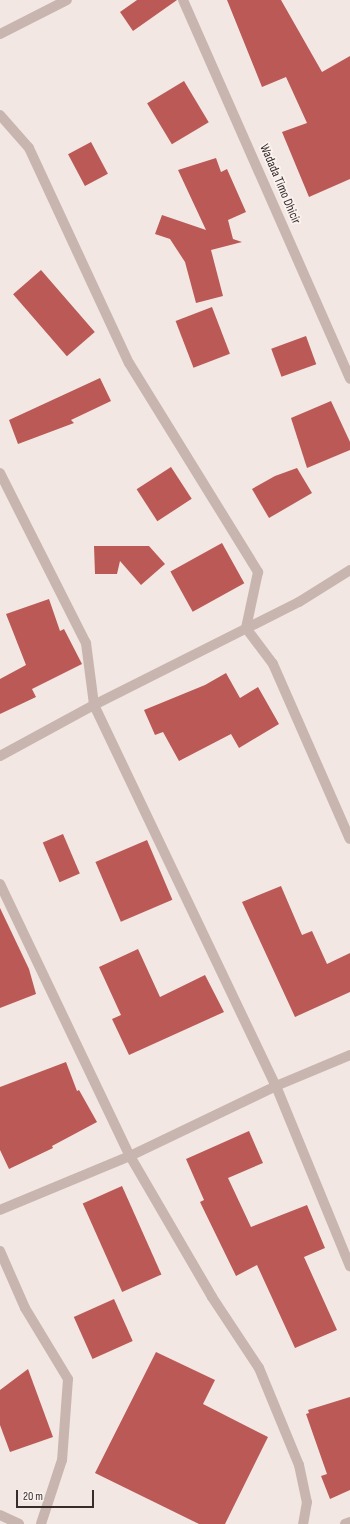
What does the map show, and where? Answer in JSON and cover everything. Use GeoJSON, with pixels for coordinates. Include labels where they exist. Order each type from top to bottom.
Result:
{"type":"FeatureCollection","features":[{"type":"Feature","properties":{"kind":"street"},"geometry":{"type":"LineString","coordinates":[[0,34],[67,0]]}},
{"type":"Feature","properties":{"kind":"street","name":"Wadada Timo Dhicir"},"geometry":{"type":"LineString","coordinates":[[183,0],[350,379]]}},
{"type":"Feature","properties":{"kind":"street"},"geometry":{"type":"LineString","coordinates":[[0,115],[28,148],[129,363],[258,572],[246,628],[273,664],[350,839]]}},
{"type":"Feature","properties":{"kind":"street"},"geometry":{"type":"LineString","coordinates":[[0,473],[86,643],[94,704],[276,1086],[350,1266]]}},
{"type":"Feature","properties":{"kind":"street"},"geometry":{"type":"LineString","coordinates":[[0,756],[94,704],[299,602],[350,570]]}},
{"type":"Feature","properties":{"kind":"street"},"geometry":{"type":"LineString","coordinates":[[0,884],[130,1156],[212,1298],[259,1368],[299,1465],[307,1502],[303,1524]]}},
{"type":"Feature","properties":{"kind":"street"},"geometry":{"type":"LineString","coordinates":[[0,1210],[130,1156],[276,1086],[350,1055]]}},
{"type":"Feature","properties":{"kind":"street"},"geometry":{"type":"LineString","coordinates":[[0,1251],[24,1308],[68,1379],[62,1460],[41,1524]]}},
{"type":"Feature","properties":{"kind":"street"},"geometry":{"type":"LineString","coordinates":[[0,1515],[19,1524]]}},
{"type":"Feature","properties":{"kind":"street"},"geometry":{"type":"LineString","coordinates":[[345,1524],[350,1522]]}},
{"type":"Feature","properties":{"kind":"building"},"geometry":{"type":"Polygon","coordinates":[[[137,0],[177,0],[133,31],[120,12],[137,0]]]}},
{"type":"Feature","properties":{"kind":"building"},"geometry":{"type":"Polygon","coordinates":[[[227,0],[281,0],[322,72],[350,56],[350,179],[309,197],[282,132],[307,123],[286,77],[262,87],[227,0]]]}},
{"type":"Feature","properties":{"kind":"building"},"geometry":{"type":"Polygon","coordinates":[[[184,81],[209,122],[172,144],[147,103],[184,81]]]}},
{"type":"Feature","properties":{"kind":"building"},"geometry":{"type":"Polygon","coordinates":[[[91,142],[108,174],[85,186],[68,154],[91,142]]]}},
{"type":"Feature","properties":{"kind":"building"},"geometry":{"type":"Polygon","coordinates":[[[216,158],[221,172],[227,169],[246,212],[228,220],[233,239],[242,242],[211,250],[223,296],[196,303],[185,262],[170,239],[155,234],[162,215],[206,230],[178,170],[216,158]]]}},
{"type":"Feature","properties":{"kind":"building"},"geometry":{"type":"Polygon","coordinates":[[[41,270],[95,332],[67,356],[13,294],[41,270]]]}},
{"type":"Feature","properties":{"kind":"building"},"geometry":{"type":"Polygon","coordinates":[[[212,307],[230,354],[194,368],[176,321],[212,307]]]}},
{"type":"Feature","properties":{"kind":"building"},"geometry":{"type":"Polygon","coordinates":[[[306,336],[316,364],[281,377],[271,349],[306,336]]]}},
{"type":"Feature","properties":{"kind":"building"},"geometry":{"type":"Polygon","coordinates":[[[100,378],[111,401],[71,420],[74,423],[18,444],[9,420],[100,378]]]}},
{"type":"Feature","properties":{"kind":"building"},"geometry":{"type":"Polygon","coordinates":[[[331,401],[350,442],[350,450],[307,468],[291,418],[331,401]]]}},
{"type":"Feature","properties":{"kind":"building"},"geometry":{"type":"Polygon","coordinates":[[[171,467],[192,499],[157,521],[137,489],[171,467]]]}},
{"type":"Feature","properties":{"kind":"building"},"geometry":{"type":"Polygon","coordinates":[[[297,468],[312,493],[269,518],[252,489],[275,476],[297,468]]]}},
{"type":"Feature","properties":{"kind":"building"},"geometry":{"type":"Polygon","coordinates":[[[222,543],[244,583],[193,612],[170,572],[222,543]]]}},
{"type":"Feature","properties":{"kind":"building"},"geometry":{"type":"Polygon","coordinates":[[[94,546],[149,546],[165,564],[141,585],[120,561],[117,574],[95,574],[94,546]]]}},
{"type":"Feature","properties":{"kind":"building"},"geometry":{"type":"Polygon","coordinates":[[[49,599],[60,631],[64,629],[82,664],[32,689],[36,697],[0,714],[0,679],[26,665],[6,614],[49,599]]]}},
{"type":"Feature","properties":{"kind":"building"},"geometry":{"type":"Polygon","coordinates":[[[226,673],[240,698],[258,687],[279,724],[239,748],[231,734],[179,761],[163,732],[155,735],[144,710],[205,685],[226,673]]]}},
{"type":"Feature","properties":{"kind":"building"},"geometry":{"type":"Polygon","coordinates":[[[63,834],[80,874],[60,882],[43,843],[63,834]]]}},
{"type":"Feature","properties":{"kind":"building"},"geometry":{"type":"Polygon","coordinates":[[[147,840],[172,900],[121,922],[95,862],[147,840]]]}},
{"type":"Feature","properties":{"kind":"building"},"geometry":{"type":"Polygon","coordinates":[[[281,886],[302,935],[312,931],[327,964],[350,953],[350,992],[295,1017],[242,902],[281,886]]]}},
{"type":"Feature","properties":{"kind":"building"},"geometry":{"type":"Polygon","coordinates":[[[0,908],[29,969],[36,994],[0,1008],[0,908]]]}},
{"type":"Feature","properties":{"kind":"building"},"geometry":{"type":"Polygon","coordinates":[[[138,949],[160,997],[205,975],[224,1012],[129,1055],[112,1019],[121,1015],[99,967],[138,949]]]}},
{"type":"Feature","properties":{"kind":"building"},"geometry":{"type":"Polygon","coordinates":[[[66,1062],[77,1091],[79,1090],[97,1122],[52,1146],[53,1148],[9,1169],[0,1150],[0,1087],[66,1062]]]}},
{"type":"Feature","properties":{"kind":"building"},"geometry":{"type":"Polygon","coordinates":[[[249,1131],[263,1163],[228,1178],[251,1227],[307,1205],[325,1248],[304,1257],[337,1330],[295,1348],[257,1265],[236,1276],[200,1202],[204,1200],[186,1159],[249,1131]]]}},
{"type":"Feature","properties":{"kind":"building"},"geometry":{"type":"Polygon","coordinates":[[[122,1186],[161,1275],[122,1292],[83,1203],[122,1186]]]}},
{"type":"Feature","properties":{"kind":"building"},"geometry":{"type":"Polygon","coordinates":[[[114,1299],[133,1341],[93,1359],[74,1317],[114,1299]]]}},
{"type":"Feature","properties":{"kind":"building"},"geometry":{"type":"Polygon","coordinates":[[[156,1352],[215,1380],[203,1404],[268,1437],[225,1524],[199,1524],[95,1473],[156,1352]]]}},
{"type":"Feature","properties":{"kind":"building"},"geometry":{"type":"Polygon","coordinates":[[[28,1369],[53,1437],[10,1452],[0,1425],[0,1390],[28,1369]]]}},
{"type":"Feature","properties":{"kind":"building"},"geometry":{"type":"Polygon","coordinates":[[[350,1397],[350,1490],[330,1499],[321,1476],[327,1474],[306,1414],[309,1413],[308,1410],[350,1397]]]}}]}
